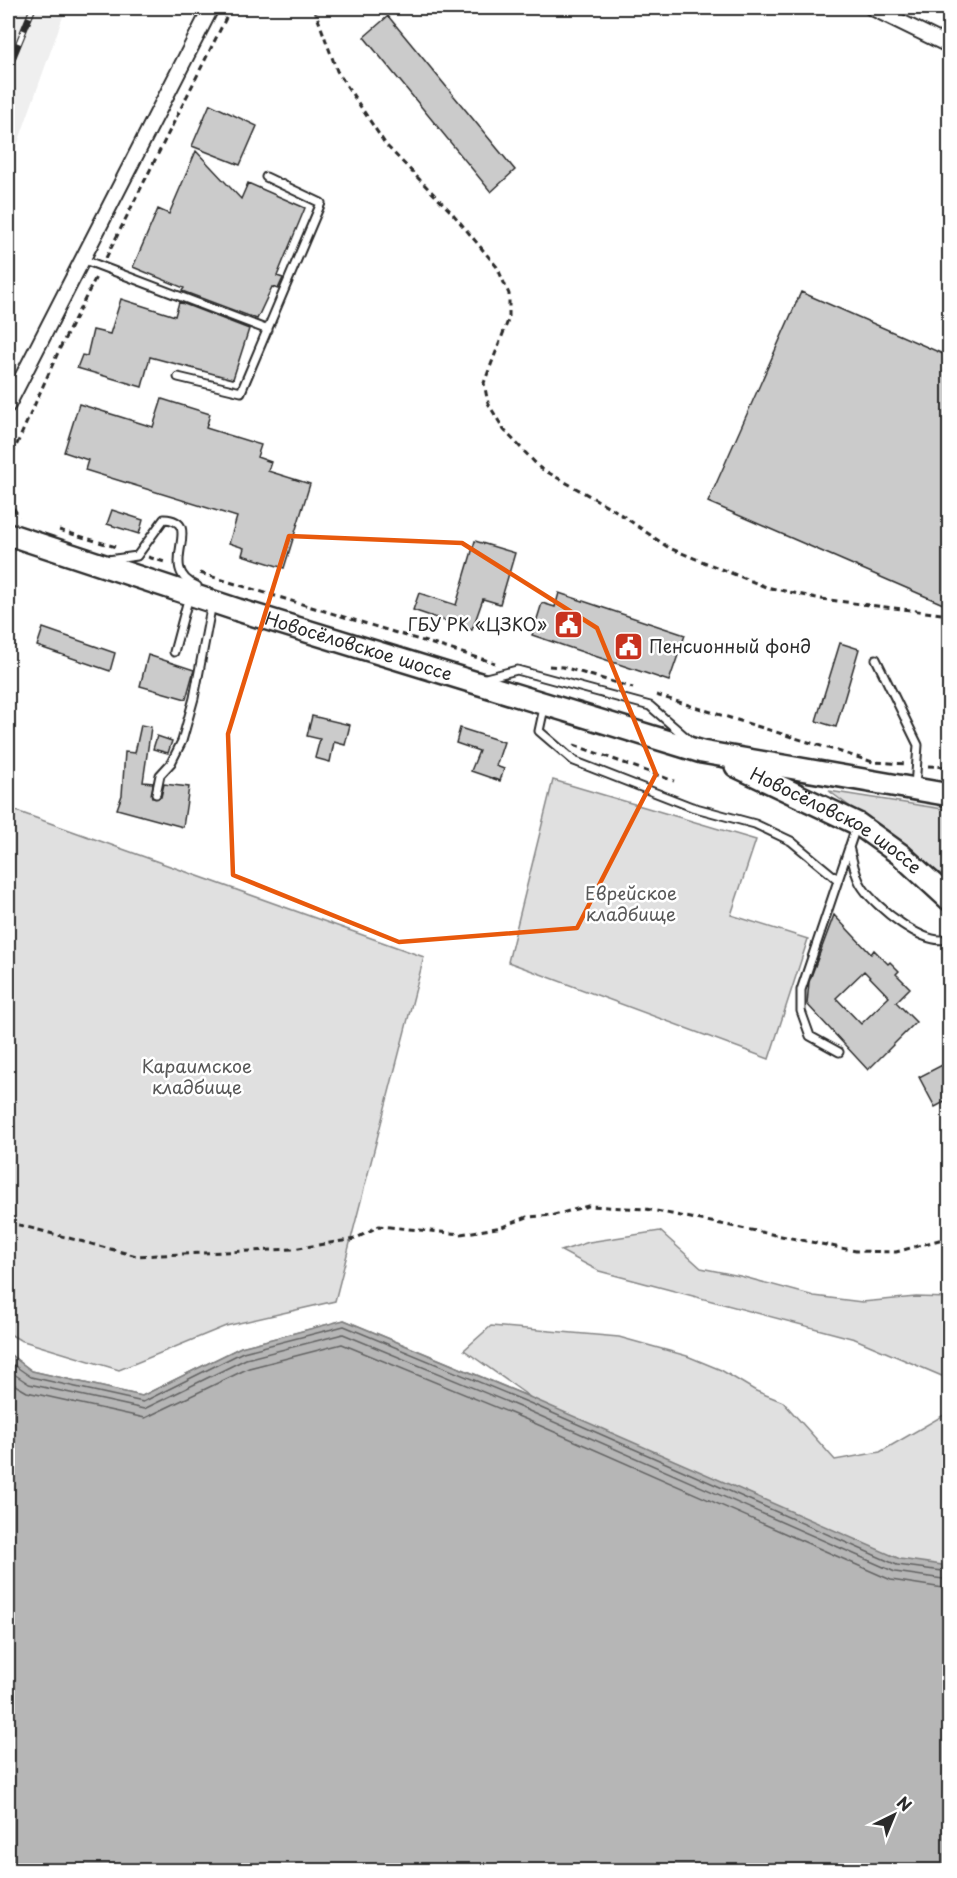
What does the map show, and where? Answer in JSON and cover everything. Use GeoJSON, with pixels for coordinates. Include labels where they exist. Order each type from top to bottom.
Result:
{"type":"FeatureCollection","features":[{"type":"Feature","properties":{"kind":"main road","name":"Новосёловское шоссе"},"geometry":{"type":"LineString","coordinates":[[8,534],[204,594],[238,610],[706,753],[950,795]]}},
{"type":"Feature","properties":{"kind":"main road","name":"Новосёловское шоссе"},"geometry":{"type":"LineString","coordinates":[[706,753],[858,824],[901,855],[950,900]]}},
{"type":"Feature","properties":{"kind":"street"},"geometry":{"type":"LineString","coordinates":[[8,405],[212,8]]}},
{"type":"Feature","properties":{"kind":"street"},"geometry":{"type":"LineString","coordinates":[[872,8],[950,46]]}},
{"type":"Feature","properties":{"kind":"lane"},"geometry":{"type":"LineString","coordinates":[[178,377],[242,392],[321,203],[266,177]]}},
{"type":"Feature","properties":{"kind":"lane"},"geometry":{"type":"LineString","coordinates":[[82,259],[268,330]]}},
{"type":"Feature","properties":{"kind":"lane"},"geometry":{"type":"LineString","coordinates":[[95,562],[139,554],[158,523],[164,519],[173,519],[180,524],[183,534],[178,566],[183,579],[204,594]]}},
{"type":"Feature","properties":{"kind":"lane"},"geometry":{"type":"LineString","coordinates":[[174,652],[204,594]]}},
{"type":"Feature","properties":{"kind":"lane"},"geometry":{"type":"LineString","coordinates":[[156,794],[160,775],[171,763],[182,741],[194,698],[204,594]]}},
{"type":"Feature","properties":{"kind":"lane"},"geometry":{"type":"LineString","coordinates":[[876,658],[918,745],[914,790]]}},
{"type":"Feature","properties":{"kind":"lane"},"geometry":{"type":"LineString","coordinates":[[468,682],[517,669],[650,706],[706,753]]}},
{"type":"Feature","properties":{"kind":"lane"},"geometry":{"type":"LineString","coordinates":[[545,705],[539,731],[574,761],[692,807],[755,824],[791,842],[837,879]]}},
{"type":"Feature","properties":{"kind":"lane"},"geometry":{"type":"LineString","coordinates":[[839,1052],[810,1036],[801,1011],[801,990],[837,879],[858,824]]}},
{"type":"Feature","properties":{"kind":"lane"},"geometry":{"type":"LineString","coordinates":[[849,846],[863,888],[884,909],[906,927],[923,935],[945,940],[950,938]]}},
{"type":"Feature","properties":{"kind":"path"},"geometry":{"type":"LineString","coordinates":[[8,464],[60,348],[231,8]]}},
{"type":"Feature","properties":{"kind":"path"},"geometry":{"type":"LineString","coordinates":[[314,8],[337,70],[386,145],[453,214],[497,267],[509,294],[509,318],[484,383],[488,403],[504,430],[540,468],[613,509],[669,548],[766,587],[821,599],[950,615]]}},
{"type":"Feature","properties":{"kind":"path"},"geometry":{"type":"LineString","coordinates":[[8,499],[18,517],[29,521]]}},
{"type":"Feature","properties":{"kind":"path"},"geometry":{"type":"LineString","coordinates":[[51,527],[492,663],[504,663]]}},
{"type":"Feature","properties":{"kind":"path"},"geometry":{"type":"LineString","coordinates":[[539,665],[563,667],[637,689]]}},
{"type":"Feature","properties":{"kind":"path"},"geometry":{"type":"LineString","coordinates":[[648,693],[873,762],[950,767]]}},
{"type":"Feature","properties":{"kind":"path"},"geometry":{"type":"LineString","coordinates":[[565,742],[674,781]]}},
{"type":"Feature","properties":{"kind":"path"},"geometry":{"type":"LineString","coordinates":[[8,1222],[136,1256],[293,1249],[355,1239],[379,1226],[461,1234],[502,1227],[527,1217],[554,1215],[588,1206],[646,1209],[856,1251],[896,1252],[950,1237]]}},
{"type":"Feature","properties":{"kind":"highlighted area"},"geometry":{"type":"Polygon","coordinates":[[[289,536],[462,543],[597,628],[656,774],[577,928],[399,942],[233,875],[228,734],[289,536]]]}},
{"type":"Feature","properties":{"kind":"shaded area"},"geometry":{"type":"Polygon","coordinates":[[[8,8],[66,8],[8,171],[8,8]]]}},
{"type":"Feature","properties":{"kind":"green space","name":"Еврейское кладбище"},"geometry":{"type":"Polygon","coordinates":[[[553,780],[756,840],[731,915],[808,939],[769,1059],[508,962],[553,780]]]}},
{"type":"Feature","properties":{"kind":"green space"},"geometry":{"type":"Polygon","coordinates":[[[829,791],[949,810],[949,880],[829,791]]]}},
{"type":"Feature","properties":{"kind":"green space","name":"Караимское кладбище"},"geometry":{"type":"Polygon","coordinates":[[[8,808],[424,957],[335,1301],[226,1326],[119,1370],[20,1340],[8,1333],[8,808]]]}},
{"type":"Feature","properties":{"kind":"green space"},"geometry":{"type":"Polygon","coordinates":[[[660,1231],[701,1268],[814,1296],[862,1302],[916,1297],[949,1298],[949,1379],[855,1339],[599,1271],[561,1251],[589,1242],[660,1231]]]}},
{"type":"Feature","properties":{"kind":"green space"},"geometry":{"type":"Polygon","coordinates":[[[344,1320],[530,1397],[464,1350],[491,1326],[619,1337],[687,1356],[721,1370],[756,1391],[783,1402],[835,1460],[880,1452],[949,1412],[949,1683],[204,1512],[8,1353],[32,1371],[142,1396],[241,1347],[344,1320]]]}},
{"type":"Feature","properties":{"kind":"water"},"geometry":{"type":"Polygon","coordinates":[[[344,1320],[534,1399],[900,1559],[949,1566],[949,1870],[8,1870],[8,1353],[32,1371],[142,1396],[241,1347],[344,1320]]]}},
{"type":"Feature","properties":{"kind":"building"},"geometry":{"type":"Polygon","coordinates":[[[388,16],[515,170],[491,192],[364,37],[388,16]]]}},
{"type":"Feature","properties":{"kind":"building"},"geometry":{"type":"Polygon","coordinates":[[[210,104],[257,126],[240,165],[192,146],[210,104]]]}},
{"type":"Feature","properties":{"kind":"building"},"geometry":{"type":"Polygon","coordinates":[[[196,151],[241,199],[248,183],[305,208],[277,276],[283,278],[278,289],[272,287],[257,319],[182,291],[184,288],[133,267],[158,209],[169,214],[196,151]]]}},
{"type":"Feature","properties":{"kind":"building"},"geometry":{"type":"Polygon","coordinates":[[[801,292],[950,357],[950,607],[708,502],[801,292]]]}},
{"type":"Feature","properties":{"kind":"building"},"geometry":{"type":"Polygon","coordinates":[[[121,299],[175,316],[179,302],[249,329],[233,379],[150,357],[142,387],[77,368],[82,355],[87,356],[93,330],[110,334],[121,299]]]}},
{"type":"Feature","properties":{"kind":"building"},"geometry":{"type":"Polygon","coordinates":[[[162,399],[210,414],[206,428],[261,445],[257,457],[271,462],[268,471],[310,484],[284,568],[242,555],[244,548],[229,543],[237,517],[85,470],[88,460],[64,452],[79,404],[153,427],[162,399]]]}},
{"type":"Feature","properties":{"kind":"building"},"geometry":{"type":"Polygon","coordinates":[[[112,510],[143,520],[139,534],[107,524],[112,510]]]}},
{"type":"Feature","properties":{"kind":"building"},"geometry":{"type":"Polygon","coordinates":[[[475,541],[515,553],[500,604],[483,599],[472,630],[413,610],[419,593],[456,605],[475,541]]]}},
{"type":"Feature","properties":{"kind":"building"},"geometry":{"type":"Polygon","coordinates":[[[559,593],[685,635],[669,681],[532,635],[542,603],[555,607],[559,593]]]}},
{"type":"Feature","properties":{"kind":"building"},"geometry":{"type":"Polygon","coordinates":[[[43,628],[115,653],[110,671],[37,646],[43,628]]]}},
{"type":"Feature","properties":{"kind":"building"},"geometry":{"type":"Polygon","coordinates":[[[840,643],[859,649],[836,727],[816,721],[840,643]]]}},
{"type":"Feature","properties":{"kind":"building"},"geometry":{"type":"Polygon","coordinates":[[[148,655],[194,670],[186,699],[140,686],[148,655]]]}},
{"type":"Feature","properties":{"kind":"building"},"geometry":{"type":"Polygon","coordinates":[[[312,716],[350,725],[345,745],[334,742],[330,762],[315,758],[320,739],[307,736],[312,716]]]}},
{"type":"Feature","properties":{"kind":"building"},"geometry":{"type":"Polygon","coordinates":[[[141,725],[151,727],[143,782],[153,783],[152,798],[161,797],[164,784],[189,787],[183,827],[117,809],[122,795],[125,752],[135,753],[141,725]]]}},
{"type":"Feature","properties":{"kind":"building"},"geometry":{"type":"Polygon","coordinates":[[[460,728],[504,742],[496,766],[504,769],[500,781],[471,771],[479,751],[456,743],[460,728]]]}},
{"type":"Feature","properties":{"kind":"building"},"geometry":{"type":"Polygon","coordinates":[[[157,736],[172,741],[168,753],[153,749],[157,736]]]}},
{"type":"Feature","properties":{"kind":"building"},"geometry":{"type":"Polygon","coordinates":[[[834,915],[871,954],[874,950],[899,971],[896,974],[910,988],[896,1002],[916,1022],[868,1070],[807,1004],[809,982],[834,915]],[[864,971],[836,998],[861,1024],[889,997],[864,971]]]}},
{"type":"Feature","properties":{"kind":"building"},"geometry":{"type":"Polygon","coordinates":[[[950,1061],[950,1099],[935,1107],[919,1077],[950,1061]]]}},
{"type":"Feature","properties":{"kind":"railway"},"geometry":{"type":"LineString","coordinates":[[8,69],[33,8]]}},
{"type":"Feature","properties":{"kind":"place","name":"ГБУ РК «ЦЗКО»"},"geometry":{"type":"Point","coordinates":[568,625]}},
{"type":"Feature","properties":{"kind":"place","name":"Пенсионный фонд"},"geometry":{"type":"Point","coordinates":[628,647]}}]}
